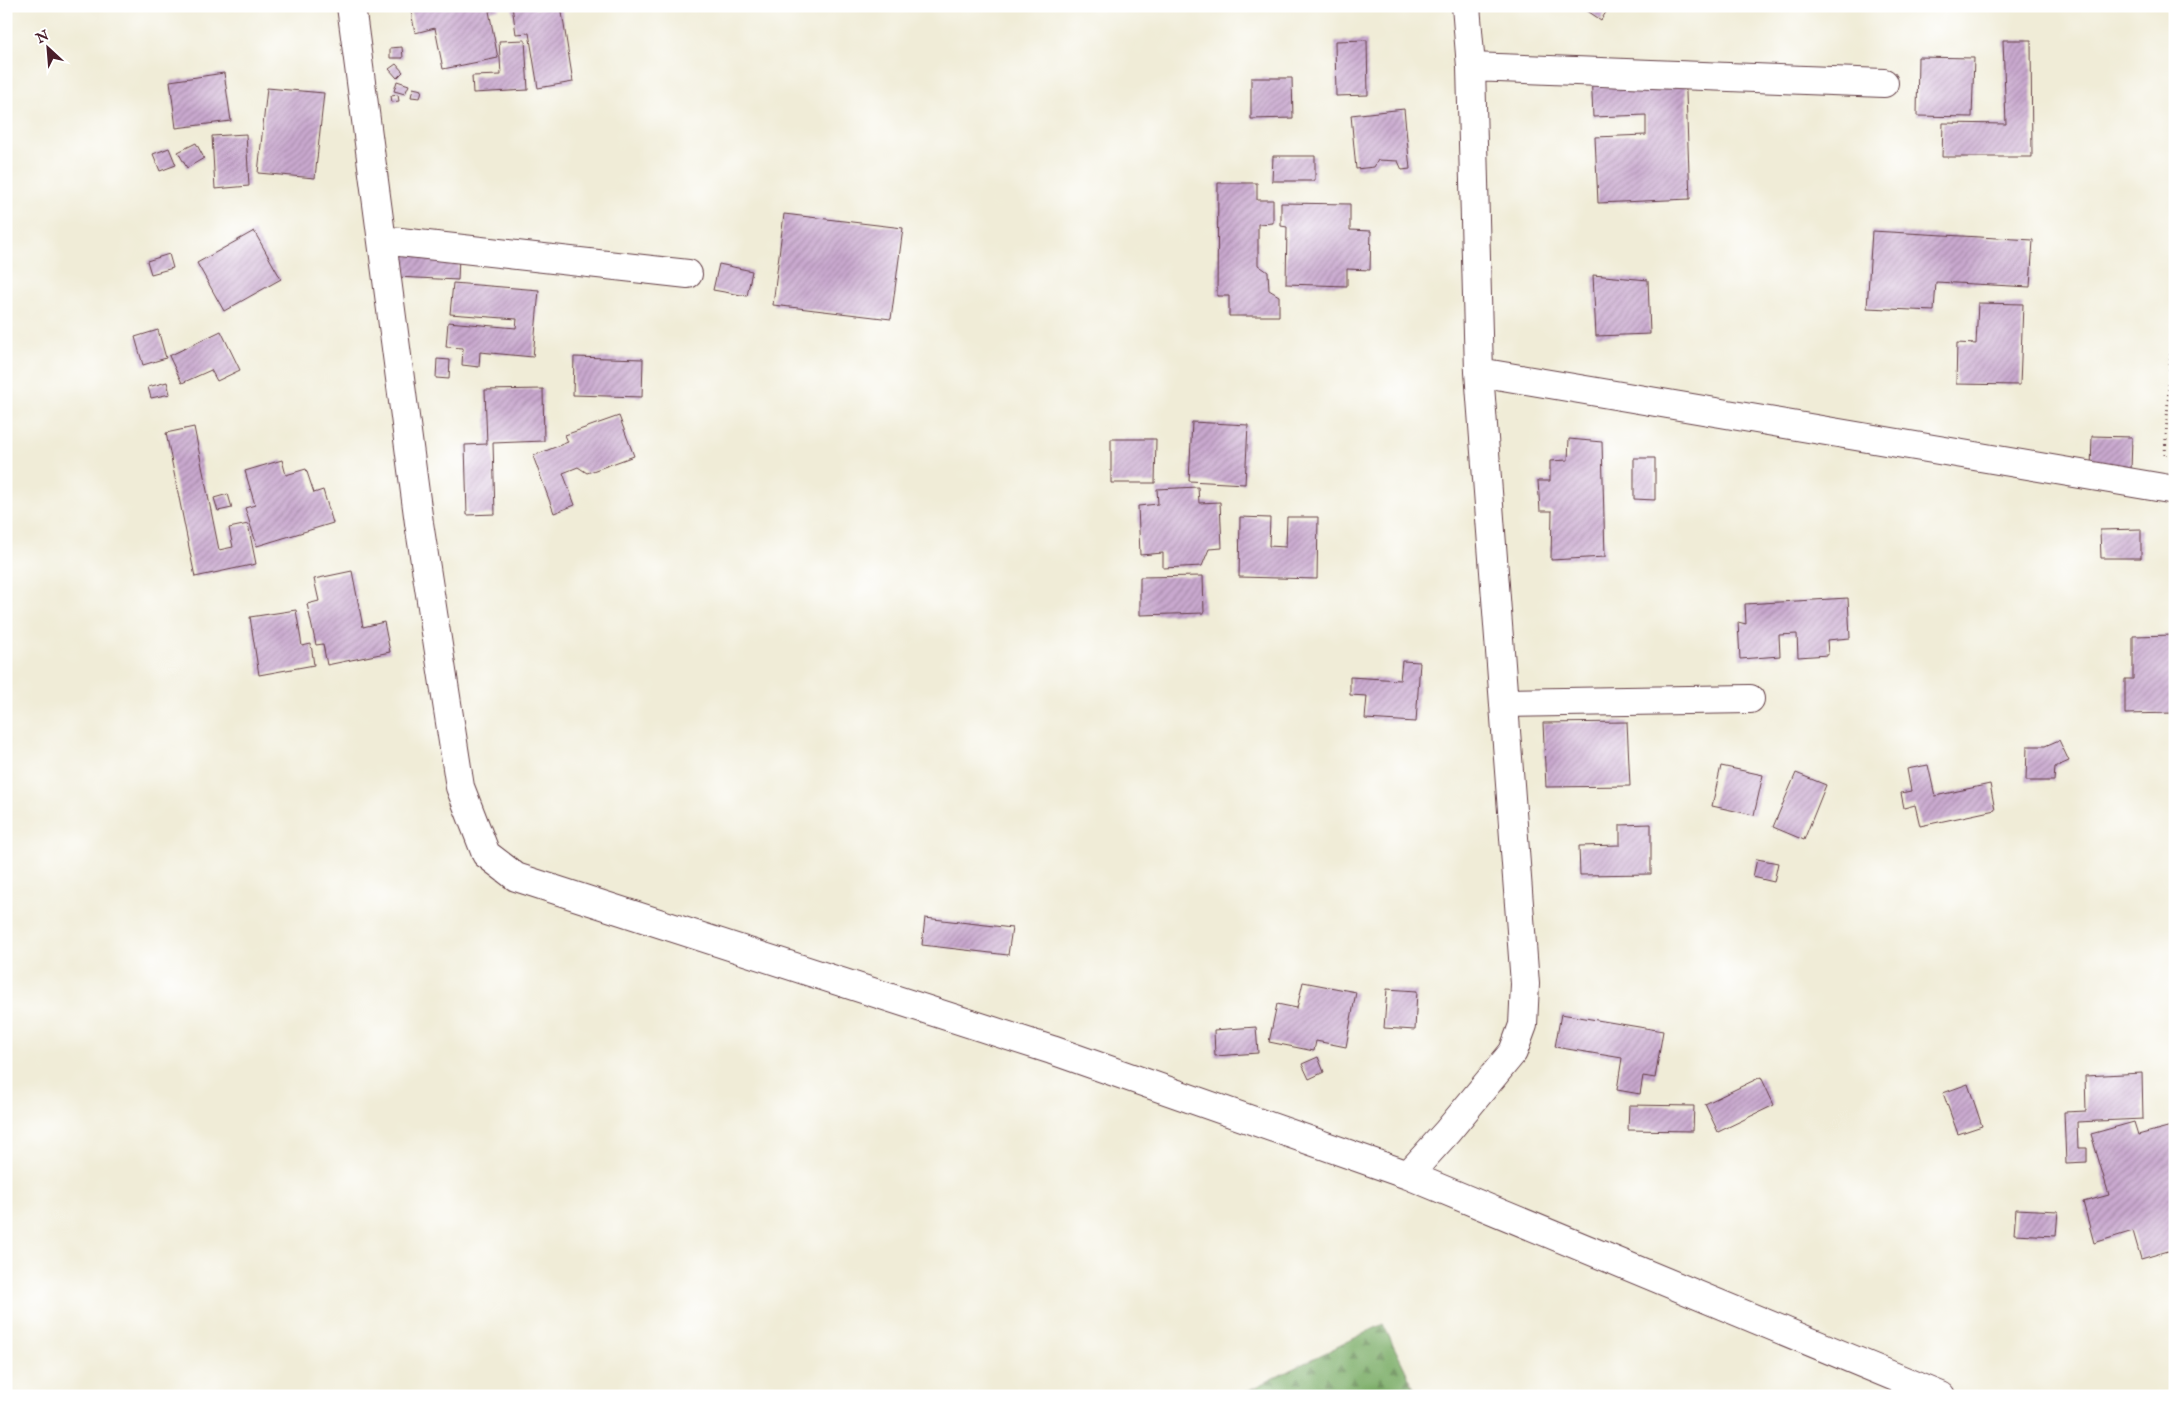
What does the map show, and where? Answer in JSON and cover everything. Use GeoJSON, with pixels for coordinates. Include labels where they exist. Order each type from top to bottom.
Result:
{"type":"FeatureCollection","features":[{"type":"Feature","properties":{"kind":"street"},"geometry":{"type":"LineString","coordinates":[[351,6],[419,522],[460,787],[486,854],[516,877],[1052,1050],[1408,1175],[1941,1396]]}},
{"type":"Feature","properties":{"kind":"street"},"geometry":{"type":"LineString","coordinates":[[1408,1175],[1447,1132],[1513,1052],[1523,1025],[1525,984],[1479,372],[1471,67],[1466,6]]}},
{"type":"Feature","properties":{"kind":"street"},"geometry":{"type":"LineString","coordinates":[[1471,67],[1884,84]]}},
{"type":"Feature","properties":{"kind":"street"},"geometry":{"type":"LineString","coordinates":[[382,240],[688,274]]}},
{"type":"Feature","properties":{"kind":"street"},"geometry":{"type":"LineString","coordinates":[[1479,372],[2169,489]]}},
{"type":"Feature","properties":{"kind":"street"},"geometry":{"type":"LineString","coordinates":[[1505,703],[1750,699]]}},
{"type":"Feature","properties":{"kind":"path"},"geometry":{"type":"LineString","coordinates":[[2169,489],[2175,278]]}},
{"type":"Feature","properties":{"kind":"green space"},"geometry":{"type":"Polygon","coordinates":[[[1383,1324],[1418,1396],[1238,1396],[1383,1324]]]}},
{"type":"Feature","properties":{"kind":"building"},"geometry":{"type":"Polygon","coordinates":[[[410,6],[498,6],[499,9],[489,11],[498,58],[443,69],[435,28],[415,33],[410,6]]]}},
{"type":"Feature","properties":{"kind":"building"},"geometry":{"type":"Polygon","coordinates":[[[512,6],[534,6],[535,9],[561,6],[573,82],[538,88],[529,33],[516,34],[512,6]]]}},
{"type":"Feature","properties":{"kind":"building"},"geometry":{"type":"Polygon","coordinates":[[[1580,6],[1610,6],[1601,20],[1580,6]]]}},
{"type":"Feature","properties":{"kind":"building"},"geometry":{"type":"Polygon","coordinates":[[[525,40],[528,90],[473,93],[472,76],[501,75],[499,41],[525,40]]]}},
{"type":"Feature","properties":{"kind":"building"},"geometry":{"type":"Polygon","coordinates":[[[1367,40],[1368,95],[1336,96],[1335,41],[1367,40]]]}},
{"type":"Feature","properties":{"kind":"building"},"geometry":{"type":"Polygon","coordinates":[[[2003,40],[2031,40],[2032,157],[1942,157],[1943,123],[2006,124],[2003,40]]]}},
{"type":"Feature","properties":{"kind":"building"},"geometry":{"type":"Polygon","coordinates":[[[402,47],[403,58],[390,58],[390,48],[402,47]]]}},
{"type":"Feature","properties":{"kind":"building"},"geometry":{"type":"Polygon","coordinates":[[[1918,57],[1974,58],[1972,117],[1917,116],[1918,57]]]}},
{"type":"Feature","properties":{"kind":"building"},"geometry":{"type":"Polygon","coordinates":[[[396,64],[403,72],[397,78],[389,69],[396,64]]]}},
{"type":"Feature","properties":{"kind":"building"},"geometry":{"type":"Polygon","coordinates":[[[1685,67],[1690,199],[1598,203],[1595,137],[1646,135],[1646,115],[1593,117],[1591,71],[1685,67]]]}},
{"type":"Feature","properties":{"kind":"building"},"geometry":{"type":"Polygon","coordinates":[[[224,73],[231,121],[176,128],[170,81],[224,73]]]}},
{"type":"Feature","properties":{"kind":"building"},"geometry":{"type":"Polygon","coordinates":[[[1251,78],[1292,78],[1293,118],[1251,119],[1251,78]]]}},
{"type":"Feature","properties":{"kind":"building"},"geometry":{"type":"Polygon","coordinates":[[[397,81],[409,85],[405,94],[394,91],[397,81]]]}},
{"type":"Feature","properties":{"kind":"building"},"geometry":{"type":"Polygon","coordinates":[[[267,88],[324,93],[315,178],[258,173],[267,88]]]}},
{"type":"Feature","properties":{"kind":"building"},"geometry":{"type":"Polygon","coordinates":[[[413,88],[422,90],[420,98],[411,97],[413,88]]]}},
{"type":"Feature","properties":{"kind":"building"},"geometry":{"type":"Polygon","coordinates":[[[398,95],[399,101],[392,102],[391,96],[398,95]]]}},
{"type":"Feature","properties":{"kind":"building"},"geometry":{"type":"Polygon","coordinates":[[[1404,109],[1410,169],[1402,170],[1398,161],[1378,160],[1374,167],[1356,169],[1351,115],[1404,109]]]}},
{"type":"Feature","properties":{"kind":"building"},"geometry":{"type":"Polygon","coordinates":[[[246,134],[249,186],[215,189],[212,136],[246,134]]]}},
{"type":"Feature","properties":{"kind":"building"},"geometry":{"type":"Polygon","coordinates":[[[196,143],[204,158],[187,168],[178,152],[196,143]]]}},
{"type":"Feature","properties":{"kind":"building"},"geometry":{"type":"Polygon","coordinates":[[[169,148],[176,165],[160,171],[153,154],[169,148]]]}},
{"type":"Feature","properties":{"kind":"building"},"geometry":{"type":"Polygon","coordinates":[[[1273,156],[1315,156],[1315,181],[1272,181],[1273,156]]]}},
{"type":"Feature","properties":{"kind":"building"},"geometry":{"type":"Polygon","coordinates":[[[1218,183],[1257,183],[1257,200],[1273,200],[1273,223],[1258,224],[1258,265],[1268,272],[1269,290],[1279,296],[1279,316],[1229,316],[1229,296],[1217,296],[1218,183]]]}},
{"type":"Feature","properties":{"kind":"building"},"geometry":{"type":"Polygon","coordinates":[[[1281,203],[1350,204],[1350,230],[1371,231],[1370,270],[1347,269],[1347,286],[1286,284],[1287,227],[1281,226],[1281,203]]]}},
{"type":"Feature","properties":{"kind":"building"},"geometry":{"type":"Polygon","coordinates":[[[784,214],[903,228],[891,319],[773,305],[784,214]]]}},
{"type":"Feature","properties":{"kind":"building"},"geometry":{"type":"Polygon","coordinates":[[[254,231],[281,279],[224,311],[197,263],[254,231]]]}},
{"type":"Feature","properties":{"kind":"building"},"geometry":{"type":"Polygon","coordinates":[[[1872,231],[2033,240],[2030,287],[1936,282],[1934,311],[1867,308],[1872,231]]]}},
{"type":"Feature","properties":{"kind":"building"},"geometry":{"type":"Polygon","coordinates":[[[398,253],[459,256],[458,280],[397,277],[398,253]]]}},
{"type":"Feature","properties":{"kind":"building"},"geometry":{"type":"Polygon","coordinates":[[[169,254],[173,268],[151,274],[147,261],[169,254]]]}},
{"type":"Feature","properties":{"kind":"building"},"geometry":{"type":"Polygon","coordinates":[[[719,264],[752,271],[747,296],[713,290],[719,264]]]}},
{"type":"Feature","properties":{"kind":"building"},"geometry":{"type":"Polygon","coordinates":[[[1593,275],[1648,280],[1650,334],[1596,336],[1593,275]]]}},
{"type":"Feature","properties":{"kind":"building"},"geometry":{"type":"Polygon","coordinates":[[[453,283],[539,290],[533,357],[480,352],[479,367],[462,365],[463,348],[446,347],[448,322],[516,328],[517,319],[450,314],[453,283]]]}},
{"type":"Feature","properties":{"kind":"building"},"geometry":{"type":"Polygon","coordinates":[[[1978,303],[2023,304],[2020,385],[1956,384],[1957,343],[1976,344],[1978,303]]]}},
{"type":"Feature","properties":{"kind":"building"},"geometry":{"type":"Polygon","coordinates":[[[158,330],[166,358],[143,365],[135,337],[158,330]]]}},
{"type":"Feature","properties":{"kind":"building"},"geometry":{"type":"Polygon","coordinates":[[[221,331],[240,370],[217,381],[211,370],[182,383],[169,356],[221,331]]]}},
{"type":"Feature","properties":{"kind":"building"},"geometry":{"type":"Polygon","coordinates":[[[574,357],[643,359],[642,397],[573,395],[574,357]]]}},
{"type":"Feature","properties":{"kind":"building"},"geometry":{"type":"Polygon","coordinates":[[[437,359],[450,360],[449,379],[436,378],[437,359]]]}},
{"type":"Feature","properties":{"kind":"building"},"geometry":{"type":"Polygon","coordinates":[[[167,382],[170,394],[151,398],[148,387],[167,382]]]}},
{"type":"Feature","properties":{"kind":"building"},"geometry":{"type":"Polygon","coordinates":[[[543,389],[544,441],[493,443],[495,514],[467,515],[465,445],[487,444],[485,390],[543,389]]]}},
{"type":"Feature","properties":{"kind":"building"},"geometry":{"type":"Polygon","coordinates":[[[619,416],[634,456],[587,473],[578,467],[563,473],[575,505],[554,513],[533,456],[568,442],[565,435],[619,416]]]}},
{"type":"Feature","properties":{"kind":"building"},"geometry":{"type":"Polygon","coordinates":[[[1192,422],[1248,425],[1245,484],[1189,481],[1192,422]]]}},
{"type":"Feature","properties":{"kind":"building"},"geometry":{"type":"Polygon","coordinates":[[[194,427],[219,550],[233,547],[229,528],[248,524],[256,564],[195,577],[166,433],[194,427]]]}},
{"type":"Feature","properties":{"kind":"building"},"geometry":{"type":"Polygon","coordinates":[[[2092,436],[2132,437],[2131,471],[2091,469],[2092,436]]]}},
{"type":"Feature","properties":{"kind":"building"},"geometry":{"type":"Polygon","coordinates":[[[1111,439],[1156,439],[1155,483],[1111,483],[1111,439]]]}},
{"type":"Feature","properties":{"kind":"building"},"geometry":{"type":"Polygon","coordinates":[[[1569,439],[1602,442],[1605,557],[1551,560],[1552,511],[1540,511],[1538,481],[1550,481],[1550,461],[1568,460],[1569,439]]]}},
{"type":"Feature","properties":{"kind":"building"},"geometry":{"type":"Polygon","coordinates":[[[1634,458],[1655,458],[1655,500],[1634,499],[1634,458]]]}},
{"type":"Feature","properties":{"kind":"building"},"geometry":{"type":"Polygon","coordinates":[[[282,460],[286,475],[306,469],[314,493],[323,490],[333,523],[257,546],[245,508],[255,505],[245,471],[282,460]]]}},
{"type":"Feature","properties":{"kind":"building"},"geometry":{"type":"Polygon","coordinates":[[[1198,487],[1199,503],[1220,502],[1222,548],[1209,549],[1202,566],[1163,568],[1163,553],[1140,555],[1138,506],[1158,504],[1157,489],[1198,487]]]}},
{"type":"Feature","properties":{"kind":"building"},"geometry":{"type":"Polygon","coordinates":[[[228,494],[232,508],[218,511],[214,498],[228,494]]]}},
{"type":"Feature","properties":{"kind":"building"},"geometry":{"type":"Polygon","coordinates":[[[1240,517],[1270,518],[1269,546],[1286,547],[1287,517],[1318,517],[1317,579],[1239,577],[1240,517]]]}},
{"type":"Feature","properties":{"kind":"building"},"geometry":{"type":"Polygon","coordinates":[[[2141,529],[2141,558],[2101,558],[2100,530],[2141,529]]]}},
{"type":"Feature","properties":{"kind":"building"},"geometry":{"type":"Polygon","coordinates":[[[352,571],[363,627],[384,622],[390,652],[327,665],[323,644],[316,645],[307,604],[319,601],[314,579],[352,571]]]}},
{"type":"Feature","properties":{"kind":"building"},"geometry":{"type":"Polygon","coordinates":[[[1203,576],[1204,613],[1140,615],[1140,577],[1203,576]]]}},
{"type":"Feature","properties":{"kind":"building"},"geometry":{"type":"Polygon","coordinates":[[[1848,598],[1850,638],[1827,640],[1828,655],[1798,657],[1797,634],[1779,635],[1780,656],[1740,659],[1738,622],[1746,624],[1745,604],[1848,598]]]}},
{"type":"Feature","properties":{"kind":"building"},"geometry":{"type":"Polygon","coordinates":[[[296,610],[302,646],[311,644],[314,665],[259,675],[250,617],[296,610]]]}},
{"type":"Feature","properties":{"kind":"building"},"geometry":{"type":"Polygon","coordinates":[[[2175,635],[2175,713],[2125,714],[2125,679],[2133,679],[2133,636],[2175,635]]]}},
{"type":"Feature","properties":{"kind":"building"},"geometry":{"type":"Polygon","coordinates":[[[1402,661],[1420,662],[1416,722],[1365,719],[1367,696],[1350,695],[1350,677],[1400,680],[1402,661]]]}},
{"type":"Feature","properties":{"kind":"building"},"geometry":{"type":"Polygon","coordinates":[[[1627,722],[1630,786],[1546,787],[1543,723],[1627,722]]]}},
{"type":"Feature","properties":{"kind":"building"},"geometry":{"type":"Polygon","coordinates":[[[2059,740],[2069,761],[2055,767],[2054,781],[2026,781],[2027,746],[2045,746],[2059,740]]]}},
{"type":"Feature","properties":{"kind":"building"},"geometry":{"type":"Polygon","coordinates":[[[1928,765],[1935,796],[1990,784],[1995,810],[1920,826],[1915,805],[1904,808],[1901,793],[1911,791],[1907,769],[1928,765]]]}},
{"type":"Feature","properties":{"kind":"building"},"geometry":{"type":"Polygon","coordinates":[[[1721,766],[1763,775],[1754,815],[1712,806],[1721,766]]]}},
{"type":"Feature","properties":{"kind":"building"},"geometry":{"type":"Polygon","coordinates":[[[1796,773],[1826,785],[1804,840],[1773,827],[1796,773]]]}},
{"type":"Feature","properties":{"kind":"building"},"geometry":{"type":"Polygon","coordinates":[[[1651,824],[1651,874],[1580,875],[1579,846],[1620,845],[1620,825],[1651,824]]]}},
{"type":"Feature","properties":{"kind":"building"},"geometry":{"type":"Polygon","coordinates":[[[1757,859],[1778,863],[1774,882],[1753,877],[1757,859]]]}},
{"type":"Feature","properties":{"kind":"building"},"geometry":{"type":"Polygon","coordinates":[[[925,918],[1012,928],[1008,955],[922,945],[925,918]]]}},
{"type":"Feature","properties":{"kind":"building"},"geometry":{"type":"Polygon","coordinates":[[[1303,982],[1356,992],[1346,1047],[1316,1041],[1314,1051],[1269,1042],[1277,1004],[1297,1008],[1303,982]]]}},
{"type":"Feature","properties":{"kind":"building"},"geometry":{"type":"Polygon","coordinates":[[[1387,989],[1417,991],[1415,1030],[1384,1028],[1387,989]]]}},
{"type":"Feature","properties":{"kind":"building"},"geometry":{"type":"Polygon","coordinates":[[[1561,1014],[1663,1031],[1655,1078],[1643,1076],[1640,1094],[1617,1090],[1622,1058],[1555,1047],[1561,1014]]]}},
{"type":"Feature","properties":{"kind":"building"},"geometry":{"type":"Polygon","coordinates":[[[1256,1027],[1258,1053],[1215,1056],[1214,1030],[1256,1027]]]}},
{"type":"Feature","properties":{"kind":"building"},"geometry":{"type":"Polygon","coordinates":[[[1318,1057],[1324,1072],[1309,1079],[1302,1064],[1318,1057]]]}},
{"type":"Feature","properties":{"kind":"building"},"geometry":{"type":"Polygon","coordinates":[[[2142,1073],[2143,1119],[2077,1122],[2078,1148],[2087,1148],[2087,1162],[2066,1163],[2064,1112],[2086,1111],[2085,1076],[2142,1073]]]}},
{"type":"Feature","properties":{"kind":"building"},"geometry":{"type":"Polygon","coordinates":[[[1761,1077],[1774,1105],[1718,1132],[1705,1104],[1761,1077]]]}},
{"type":"Feature","properties":{"kind":"building"},"geometry":{"type":"Polygon","coordinates":[[[1968,1084],[1982,1126],[1958,1134],[1943,1093],[1968,1084]]]}},
{"type":"Feature","properties":{"kind":"building"},"geometry":{"type":"Polygon","coordinates":[[[1629,1105],[1694,1106],[1693,1131],[1628,1130],[1629,1105]]]}},
{"type":"Feature","properties":{"kind":"building"},"geometry":{"type":"Polygon","coordinates":[[[2134,1122],[2138,1135],[2175,1125],[2175,1249],[2141,1259],[2133,1231],[2094,1243],[2083,1202],[2109,1195],[2091,1134],[2134,1122]]]}},
{"type":"Feature","properties":{"kind":"building"},"geometry":{"type":"Polygon","coordinates":[[[2016,1209],[2058,1211],[2056,1236],[2014,1234],[2016,1209]]]}}]}
